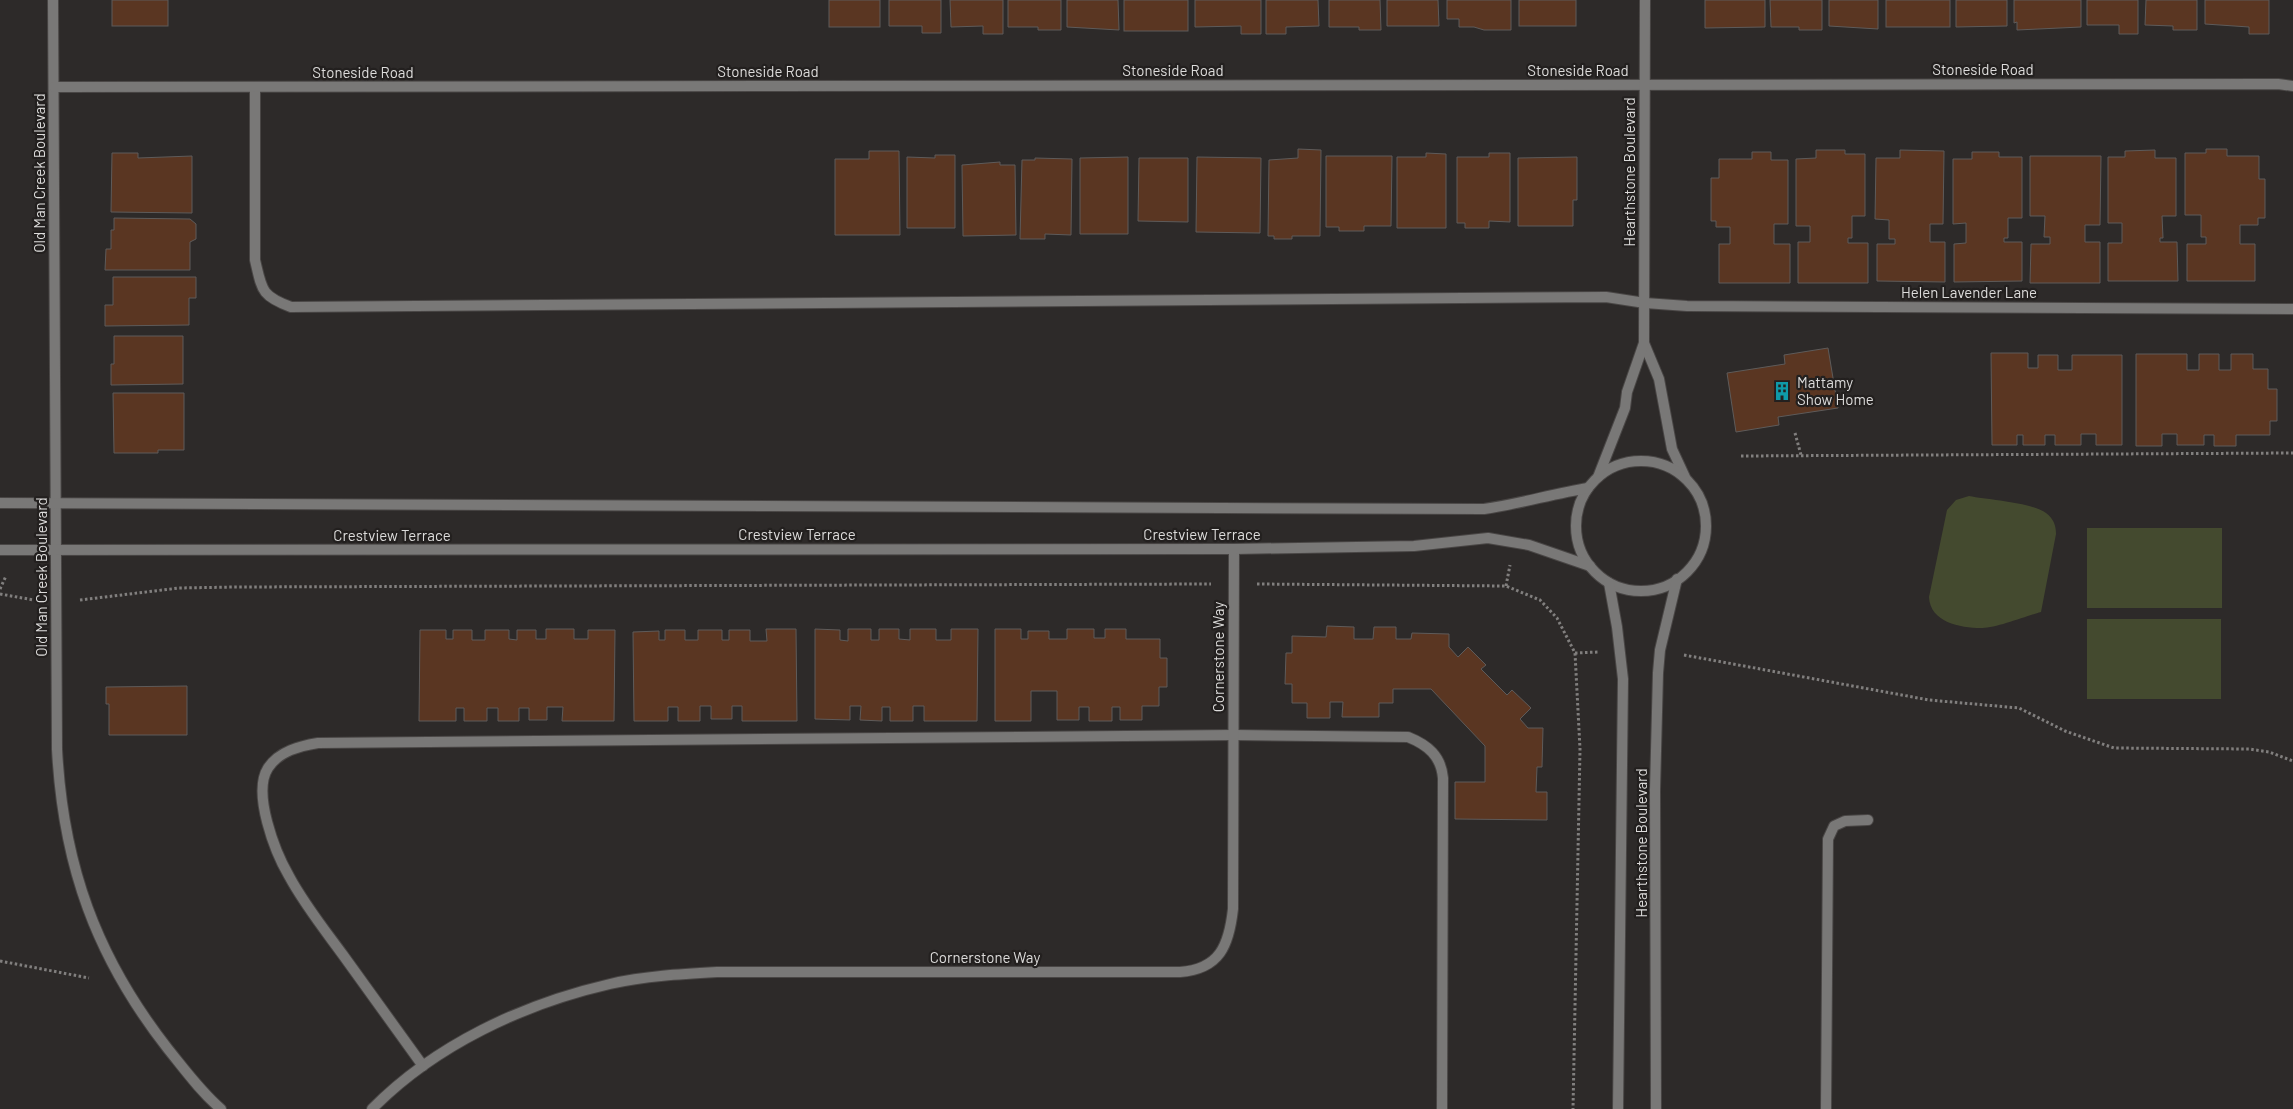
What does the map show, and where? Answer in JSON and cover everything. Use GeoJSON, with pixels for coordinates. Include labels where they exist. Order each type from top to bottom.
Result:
{"type":"FeatureCollection","features":[{"type":"Feature","properties":{"kind":"street","name":"Old Man Creek Boulevard"},"geometry":{"type":"LineString","coordinates":[[53,0],[54,446],[57,503],[57,749],[59,787],[71,855],[86,904],[100,940],[126,988],[164,1044],[186,1072],[221,1109]]}},
{"type":"Feature","properties":{"kind":"street","name":"Hearthstone Boulevard"},"geometry":{"type":"LineString","coordinates":[[1598,477],[1625,408],[1627,392],[1644,343],[1645,0]]}},
{"type":"Feature","properties":{"kind":"street","name":"Stoneside Road"},"geometry":{"type":"LineString","coordinates":[[54,87],[1644,84],[2258,84],[2293,86]]}},
{"type":"Feature","properties":{"kind":"street","name":"Helen Lavender Lane"},"geometry":{"type":"LineString","coordinates":[[255,87],[255,260],[260,286],[272,300],[291,307],[1606,297],[1645,303],[1697,306],[2293,309]]}},
{"type":"Feature","properties":{"kind":"street","name":"Hearthstone Boulevard"},"geometry":{"type":"LineString","coordinates":[[1644,343],[1659,379],[1672,449],[1685,477]]}},
{"type":"Feature","properties":{"kind":"street"},"geometry":{"type":"LineString","coordinates":[[1646,460],[1666,466],[1685,477],[1698,494],[1705,513],[1706,534],[1700,555],[1687,572],[1670,584],[1650,591],[1629,590],[1609,583],[1590,566],[1580,551],[1575,530],[1578,508],[1588,488],[1604,472],[1624,463],[1646,460]]}},
{"type":"Feature","properties":{"kind":"street","name":"Crestview Terrace"},"geometry":{"type":"LineString","coordinates":[[0,503],[1484,509],[1588,488]]}},
{"type":"Feature","properties":{"kind":"street","name":"Crestview Terrace"},"geometry":{"type":"LineString","coordinates":[[0,550],[1234,549],[1414,546],[1488,538],[1529,545],[1590,566]]}},
{"type":"Feature","properties":{"kind":"street","name":"Cornerstone Way"},"geometry":{"type":"LineString","coordinates":[[372,1109],[423,1066],[465,1039],[512,1015],[556,998],[611,983],[657,976],[719,972],[1196,970],[1210,963],[1220,952],[1230,929],[1233,909],[1234,549]]}},
{"type":"Feature","properties":{"kind":"street","name":"Hearthstone Boulevard"},"geometry":{"type":"LineString","coordinates":[[1656,1109],[1655,790],[1658,673],[1660,650],[1677,579]]}},
{"type":"Feature","properties":{"kind":"street","name":"Hearthstone Boulevard"},"geometry":{"type":"LineString","coordinates":[[1609,583],[1617,628],[1622,679],[1618,1109]]}},
{"type":"Feature","properties":{"kind":"street"},"geometry":{"type":"LineString","coordinates":[[423,1066],[311,911],[289,876],[272,840],[262,784],[268,768],[278,756],[300,746],[328,743],[1234,735],[1408,737],[1419,741],[1434,752],[1442,764],[1442,1109]]}},
{"type":"Feature","properties":{"kind":"street"},"geometry":{"type":"LineString","coordinates":[[1826,1109],[1828,839],[1834,826],[1845,821],[1868,820]]}},
{"type":"Feature","properties":{"kind":"path"},"geometry":{"type":"LineString","coordinates":[[1795,433],[1801,455]]}},
{"type":"Feature","properties":{"kind":"path"},"geometry":{"type":"LineString","coordinates":[[1741,456],[2293,453]]}},
{"type":"Feature","properties":{"kind":"path"},"geometry":{"type":"LineString","coordinates":[[1506,586],[1512,557]]}},
{"type":"Feature","properties":{"kind":"path"},"geometry":{"type":"LineString","coordinates":[[0,589],[6,576]]}},
{"type":"Feature","properties":{"kind":"path"},"geometry":{"type":"LineString","coordinates":[[90,600],[179,588],[236,587],[1196,584]]}},
{"type":"Feature","properties":{"kind":"path"},"geometry":{"type":"LineString","coordinates":[[1273,584],[1506,586],[1521,590],[1540,600],[1557,618],[1575,653],[1580,749],[1573,1109]]}},
{"type":"Feature","properties":{"kind":"path"},"geometry":{"type":"LineString","coordinates":[[0,594],[26,600]]}},
{"type":"Feature","properties":{"kind":"path"},"geometry":{"type":"LineString","coordinates":[[1575,653],[1604,651]]}},
{"type":"Feature","properties":{"kind":"path"},"geometry":{"type":"LineString","coordinates":[[1676,654],[1928,700],[2004,705],[2019,708],[2065,730],[2114,748],[2249,749],[2269,752],[2293,761]]}},
{"type":"Feature","properties":{"kind":"path"},"geometry":{"type":"LineString","coordinates":[[0,960],[89,978]]}},
{"type":"Feature","properties":{"kind":"green space"},"geometry":{"type":"Polygon","coordinates":[[[1969,496],[2030,506],[2046,513],[2053,520],[2056,534],[2041,612],[1987,628],[1981,628],[1964,627],[1948,622],[1940,618],[1931,606],[1929,597],[1947,510],[1956,500],[1969,496]]]}},
{"type":"Feature","properties":{"kind":"green space"},"geometry":{"type":"Polygon","coordinates":[[[2087,528],[2222,528],[2222,608],[2087,608],[2087,528]]]}},
{"type":"Feature","properties":{"kind":"green space"},"geometry":{"type":"Polygon","coordinates":[[[2087,619],[2221,619],[2221,699],[2087,699],[2087,619]]]}},
{"type":"Feature","properties":{"kind":"building"},"geometry":{"type":"Polygon","coordinates":[[[112,0],[168,0],[168,26],[112,26],[112,0]]]}},
{"type":"Feature","properties":{"kind":"building"},"geometry":{"type":"Polygon","coordinates":[[[829,0],[880,0],[880,27],[829,27],[829,0]]]}},
{"type":"Feature","properties":{"kind":"building"},"geometry":{"type":"Polygon","coordinates":[[[889,0],[941,0],[941,33],[922,33],[922,26],[889,26],[889,0]]]}},
{"type":"Feature","properties":{"kind":"building"},"geometry":{"type":"Polygon","coordinates":[[[950,0],[1003,0],[1003,34],[983,34],[983,26],[951,27],[950,0]]]}},
{"type":"Feature","properties":{"kind":"building"},"geometry":{"type":"Polygon","coordinates":[[[1008,0],[1061,0],[1061,30],[1038,30],[1038,27],[1008,27],[1008,0]]]}},
{"type":"Feature","properties":{"kind":"building"},"geometry":{"type":"Polygon","coordinates":[[[1067,0],[1118,0],[1119,30],[1067,27],[1067,0]]]}},
{"type":"Feature","properties":{"kind":"building"},"geometry":{"type":"Polygon","coordinates":[[[1124,0],[1188,0],[1188,31],[1124,31],[1124,0]]]}},
{"type":"Feature","properties":{"kind":"building"},"geometry":{"type":"Polygon","coordinates":[[[1195,0],[1261,0],[1261,34],[1241,34],[1241,26],[1195,27],[1195,0]]]}},
{"type":"Feature","properties":{"kind":"building"},"geometry":{"type":"Polygon","coordinates":[[[1266,0],[1318,0],[1319,26],[1286,27],[1286,34],[1266,34],[1266,0]]]}},
{"type":"Feature","properties":{"kind":"building"},"geometry":{"type":"Polygon","coordinates":[[[1329,0],[1380,0],[1381,30],[1359,30],[1359,27],[1329,27],[1329,0]]]}},
{"type":"Feature","properties":{"kind":"building"},"geometry":{"type":"Polygon","coordinates":[[[1387,0],[1438,0],[1439,26],[1387,26],[1387,0]]]}},
{"type":"Feature","properties":{"kind":"building"},"geometry":{"type":"Polygon","coordinates":[[[1447,0],[1511,0],[1511,30],[1484,30],[1474,27],[1459,27],[1459,19],[1447,19],[1447,0]]]}},
{"type":"Feature","properties":{"kind":"building"},"geometry":{"type":"Polygon","coordinates":[[[1519,0],[1576,0],[1576,26],[1519,26],[1519,0]]]}},
{"type":"Feature","properties":{"kind":"building"},"geometry":{"type":"Polygon","coordinates":[[[1705,0],[1765,0],[1765,27],[1705,28],[1705,0]]]}},
{"type":"Feature","properties":{"kind":"building"},"geometry":{"type":"Polygon","coordinates":[[[1770,0],[1822,0],[1822,30],[1799,30],[1799,27],[1771,27],[1770,0]]]}},
{"type":"Feature","properties":{"kind":"building"},"geometry":{"type":"Polygon","coordinates":[[[1829,0],[1878,0],[1878,29],[1829,26],[1829,0]]]}},
{"type":"Feature","properties":{"kind":"building"},"geometry":{"type":"Polygon","coordinates":[[[1886,0],[1950,0],[1950,27],[1886,27],[1886,0]]]}},
{"type":"Feature","properties":{"kind":"building"},"geometry":{"type":"Polygon","coordinates":[[[1956,0],[2007,0],[2007,26],[1956,27],[1956,0]]]}},
{"type":"Feature","properties":{"kind":"building"},"geometry":{"type":"Polygon","coordinates":[[[2014,0],[2081,0],[2081,27],[2017,30],[2017,22],[2014,23],[2014,0]]]}},
{"type":"Feature","properties":{"kind":"building"},"geometry":{"type":"Polygon","coordinates":[[[2087,0],[2138,0],[2138,34],[2119,34],[2119,25],[2087,25],[2087,0]]]}},
{"type":"Feature","properties":{"kind":"building"},"geometry":{"type":"Polygon","coordinates":[[[2146,0],[2197,0],[2197,30],[2173,30],[2173,26],[2145,25],[2146,0]]]}},
{"type":"Feature","properties":{"kind":"building"},"geometry":{"type":"Polygon","coordinates":[[[2205,0],[2269,0],[2269,34],[2249,34],[2249,27],[2205,24],[2205,0]]]}},
{"type":"Feature","properties":{"kind":"building"},"geometry":{"type":"Polygon","coordinates":[[[1298,149],[1321,150],[1320,236],[1292,236],[1292,239],[1274,239],[1274,236],[1268,236],[1269,160],[1298,158],[1298,149]]]}},
{"type":"Feature","properties":{"kind":"building"},"geometry":{"type":"Polygon","coordinates":[[[2206,149],[2227,149],[2227,156],[2259,156],[2259,179],[2265,179],[2265,218],[2258,218],[2258,225],[2240,225],[2240,244],[2255,244],[2255,281],[2187,281],[2187,244],[2206,244],[2206,237],[2201,237],[2201,215],[2185,215],[2185,153],[2206,153],[2206,149]]]}},
{"type":"Feature","properties":{"kind":"building"},"geometry":{"type":"Polygon","coordinates":[[[1816,150],[1845,150],[1845,154],[1865,154],[1865,216],[1852,216],[1852,238],[1848,238],[1848,243],[1868,243],[1868,283],[1798,283],[1798,242],[1810,242],[1810,226],[1796,226],[1796,159],[1816,158],[1816,150]]]}},
{"type":"Feature","properties":{"kind":"building"},"geometry":{"type":"Polygon","coordinates":[[[1900,150],[1944,151],[1943,224],[1930,224],[1930,242],[1945,242],[1945,282],[1877,281],[1877,244],[1895,244],[1895,239],[1889,239],[1889,220],[1875,219],[1876,158],[1900,158],[1900,150]]]}},
{"type":"Feature","properties":{"kind":"building"},"geometry":{"type":"Polygon","coordinates":[[[2155,150],[2155,158],[2176,158],[2176,216],[2162,216],[2163,238],[2160,238],[2160,242],[2177,242],[2178,281],[2108,281],[2108,243],[2122,243],[2122,223],[2108,223],[2108,157],[2125,157],[2125,151],[2155,150]]]}},
{"type":"Feature","properties":{"kind":"building"},"geometry":{"type":"Polygon","coordinates":[[[869,151],[899,151],[900,235],[835,235],[835,159],[869,159],[869,151]]]}},
{"type":"Feature","properties":{"kind":"building"},"geometry":{"type":"Polygon","coordinates":[[[1752,152],[1771,152],[1771,160],[1788,160],[1788,224],[1774,224],[1774,244],[1790,244],[1790,283],[1719,283],[1719,244],[1730,244],[1730,227],[1716,227],[1716,221],[1711,221],[1711,178],[1719,178],[1719,159],[1752,159],[1752,152]]]}},
{"type":"Feature","properties":{"kind":"building"},"geometry":{"type":"Polygon","coordinates":[[[1972,152],[1999,152],[1999,157],[2022,157],[2022,218],[2008,218],[2008,238],[2004,238],[2004,242],[2022,242],[2022,281],[1954,282],[1954,244],[1966,243],[1966,223],[1953,224],[1953,159],[1972,159],[1972,152]]]}},
{"type":"Feature","properties":{"kind":"building"},"geometry":{"type":"Polygon","coordinates":[[[112,153],[138,153],[138,158],[192,156],[192,213],[111,212],[112,153]]]}},
{"type":"Feature","properties":{"kind":"building"},"geometry":{"type":"Polygon","coordinates":[[[1426,153],[1446,154],[1446,228],[1397,228],[1397,157],[1426,157],[1426,153]]]}},
{"type":"Feature","properties":{"kind":"building"},"geometry":{"type":"Polygon","coordinates":[[[1489,153],[1510,153],[1510,222],[1489,221],[1489,228],[1465,228],[1465,223],[1457,223],[1457,157],[1489,157],[1489,153]]]}},
{"type":"Feature","properties":{"kind":"building"},"geometry":{"type":"Polygon","coordinates":[[[935,155],[955,155],[955,228],[907,228],[907,157],[935,158],[935,155]]]}},
{"type":"Feature","properties":{"kind":"building"},"geometry":{"type":"Polygon","coordinates":[[[1326,156],[1392,156],[1391,226],[1364,226],[1364,231],[1339,231],[1339,227],[1326,227],[1326,156]]]}},
{"type":"Feature","properties":{"kind":"building"},"geometry":{"type":"Polygon","coordinates":[[[2030,156],[2101,156],[2100,225],[2085,225],[2085,242],[2100,242],[2100,283],[2030,283],[2031,244],[2050,244],[2050,237],[2044,237],[2045,216],[2030,216],[2030,156]]]}},
{"type":"Feature","properties":{"kind":"building"},"geometry":{"type":"Polygon","coordinates":[[[1128,157],[1128,234],[1080,234],[1080,158],[1128,157]]]}},
{"type":"Feature","properties":{"kind":"building"},"geometry":{"type":"Polygon","coordinates":[[[1197,157],[1261,158],[1260,233],[1196,232],[1197,157]]]}},
{"type":"Feature","properties":{"kind":"building"},"geometry":{"type":"Polygon","coordinates":[[[1577,157],[1577,200],[1573,200],[1573,226],[1518,226],[1518,158],[1577,157]]]}},
{"type":"Feature","properties":{"kind":"building"},"geometry":{"type":"Polygon","coordinates":[[[1035,158],[1072,159],[1071,235],[1045,234],[1045,239],[1020,239],[1022,160],[1035,160],[1035,158]]]}},
{"type":"Feature","properties":{"kind":"building"},"geometry":{"type":"Polygon","coordinates":[[[1139,158],[1188,158],[1188,222],[1138,221],[1139,158]]]}},
{"type":"Feature","properties":{"kind":"building"},"geometry":{"type":"Polygon","coordinates":[[[1000,162],[1000,165],[1015,165],[1016,235],[963,236],[962,165],[1000,162]]]}},
{"type":"Feature","properties":{"kind":"building"},"geometry":{"type":"Polygon","coordinates":[[[114,218],[190,219],[196,224],[196,239],[190,242],[190,270],[105,270],[106,249],[111,249],[111,230],[114,230],[114,218]]]}},
{"type":"Feature","properties":{"kind":"building"},"geometry":{"type":"Polygon","coordinates":[[[113,277],[196,277],[196,298],[189,298],[189,325],[105,326],[105,305],[113,305],[113,277]]]}},
{"type":"Feature","properties":{"kind":"building"},"geometry":{"type":"Polygon","coordinates":[[[114,336],[183,336],[183,384],[111,385],[111,364],[114,364],[114,336]]]}},
{"type":"Feature","properties":{"kind":"building","name":"Mattamy Show Home"},"geometry":{"type":"Polygon","coordinates":[[[1828,348],[1838,408],[1778,417],[1779,425],[1736,432],[1727,373],[1785,364],[1784,355],[1828,348]]]}},
{"type":"Feature","properties":{"kind":"building"},"geometry":{"type":"Polygon","coordinates":[[[1991,353],[2028,353],[2028,368],[2038,368],[2038,355],[2058,355],[2058,370],[2072,370],[2072,355],[2122,355],[2122,445],[2096,445],[2096,434],[2081,434],[2081,445],[2055,445],[2055,435],[2045,435],[2045,445],[2023,445],[2023,435],[2017,435],[2017,445],[1992,445],[1991,353]]]}},
{"type":"Feature","properties":{"kind":"building"},"geometry":{"type":"Polygon","coordinates":[[[2136,354],[2187,354],[2187,370],[2199,370],[2199,354],[2219,354],[2219,370],[2231,370],[2231,354],[2253,354],[2253,369],[2268,369],[2268,389],[2277,389],[2277,421],[2270,421],[2270,435],[2236,435],[2236,446],[2214,446],[2214,435],[2204,435],[2204,445],[2177,445],[2177,434],[2162,434],[2162,446],[2136,446],[2136,354]]]}},
{"type":"Feature","properties":{"kind":"building"},"geometry":{"type":"Polygon","coordinates":[[[113,393],[184,393],[184,450],[158,450],[158,453],[114,453],[113,393]]]}},
{"type":"Feature","properties":{"kind":"building"},"geometry":{"type":"Polygon","coordinates":[[[1327,626],[1354,627],[1354,639],[1373,639],[1374,627],[1396,627],[1396,639],[1411,639],[1412,633],[1449,634],[1449,647],[1458,657],[1468,647],[1486,665],[1481,669],[1507,695],[1512,690],[1531,708],[1520,719],[1528,728],[1543,728],[1542,767],[1537,767],[1536,792],[1547,792],[1547,820],[1455,819],[1455,782],[1485,782],[1485,746],[1431,689],[1393,689],[1393,703],[1379,703],[1379,717],[1342,717],[1343,702],[1330,702],[1330,718],[1307,718],[1307,703],[1292,703],[1292,684],[1285,684],[1286,653],[1292,653],[1292,636],[1326,637],[1327,626]]]}},
{"type":"Feature","properties":{"kind":"building"},"geometry":{"type":"Polygon","coordinates":[[[546,629],[574,629],[574,639],[588,639],[588,630],[615,630],[614,721],[562,721],[563,707],[547,707],[547,720],[529,720],[529,708],[519,708],[519,721],[498,721],[498,708],[487,708],[487,721],[464,721],[464,708],[456,708],[456,721],[419,721],[420,630],[446,630],[446,639],[453,639],[453,630],[472,630],[472,640],[485,640],[485,630],[509,630],[509,639],[517,640],[517,630],[536,630],[536,639],[546,639],[546,629]]]}},
{"type":"Feature","properties":{"kind":"building"},"geometry":{"type":"Polygon","coordinates":[[[766,629],[796,629],[797,721],[742,721],[742,706],[732,706],[732,719],[711,719],[711,706],[700,706],[700,721],[678,721],[678,707],[668,707],[668,721],[634,721],[633,632],[659,631],[659,640],[665,640],[665,630],[685,630],[685,640],[698,640],[698,630],[722,630],[722,640],[729,640],[729,630],[750,630],[750,641],[767,641],[766,629]]]}},
{"type":"Feature","properties":{"kind":"building"},"geometry":{"type":"Polygon","coordinates":[[[815,629],[840,630],[840,640],[848,641],[848,629],[871,629],[871,640],[879,640],[879,629],[899,629],[899,639],[910,640],[910,629],[936,629],[936,640],[951,640],[951,629],[978,629],[977,721],[924,721],[924,706],[913,706],[913,721],[890,721],[890,707],[882,707],[882,721],[860,720],[861,706],[850,706],[850,720],[815,719],[815,629]]]}},
{"type":"Feature","properties":{"kind":"building"},"geometry":{"type":"Polygon","coordinates":[[[995,629],[1021,629],[1021,639],[1028,639],[1028,631],[1049,631],[1049,639],[1067,639],[1067,629],[1094,629],[1094,638],[1105,638],[1105,629],[1126,629],[1126,639],[1160,639],[1160,658],[1167,658],[1167,687],[1159,687],[1159,706],[1142,706],[1142,720],[1120,720],[1120,707],[1112,707],[1112,721],[1089,721],[1089,707],[1079,707],[1079,720],[1057,720],[1057,691],[1031,691],[1031,721],[995,721],[995,629]]]}},
{"type":"Feature","properties":{"kind":"building"},"geometry":{"type":"Polygon","coordinates":[[[187,686],[187,735],[109,735],[109,704],[106,704],[106,687],[187,686]]]}},
{"type":"Feature","properties":{"kind":"place","name":"Mattamy Show Home"},"geometry":{"type":"Point","coordinates":[1782,391]}}]}
